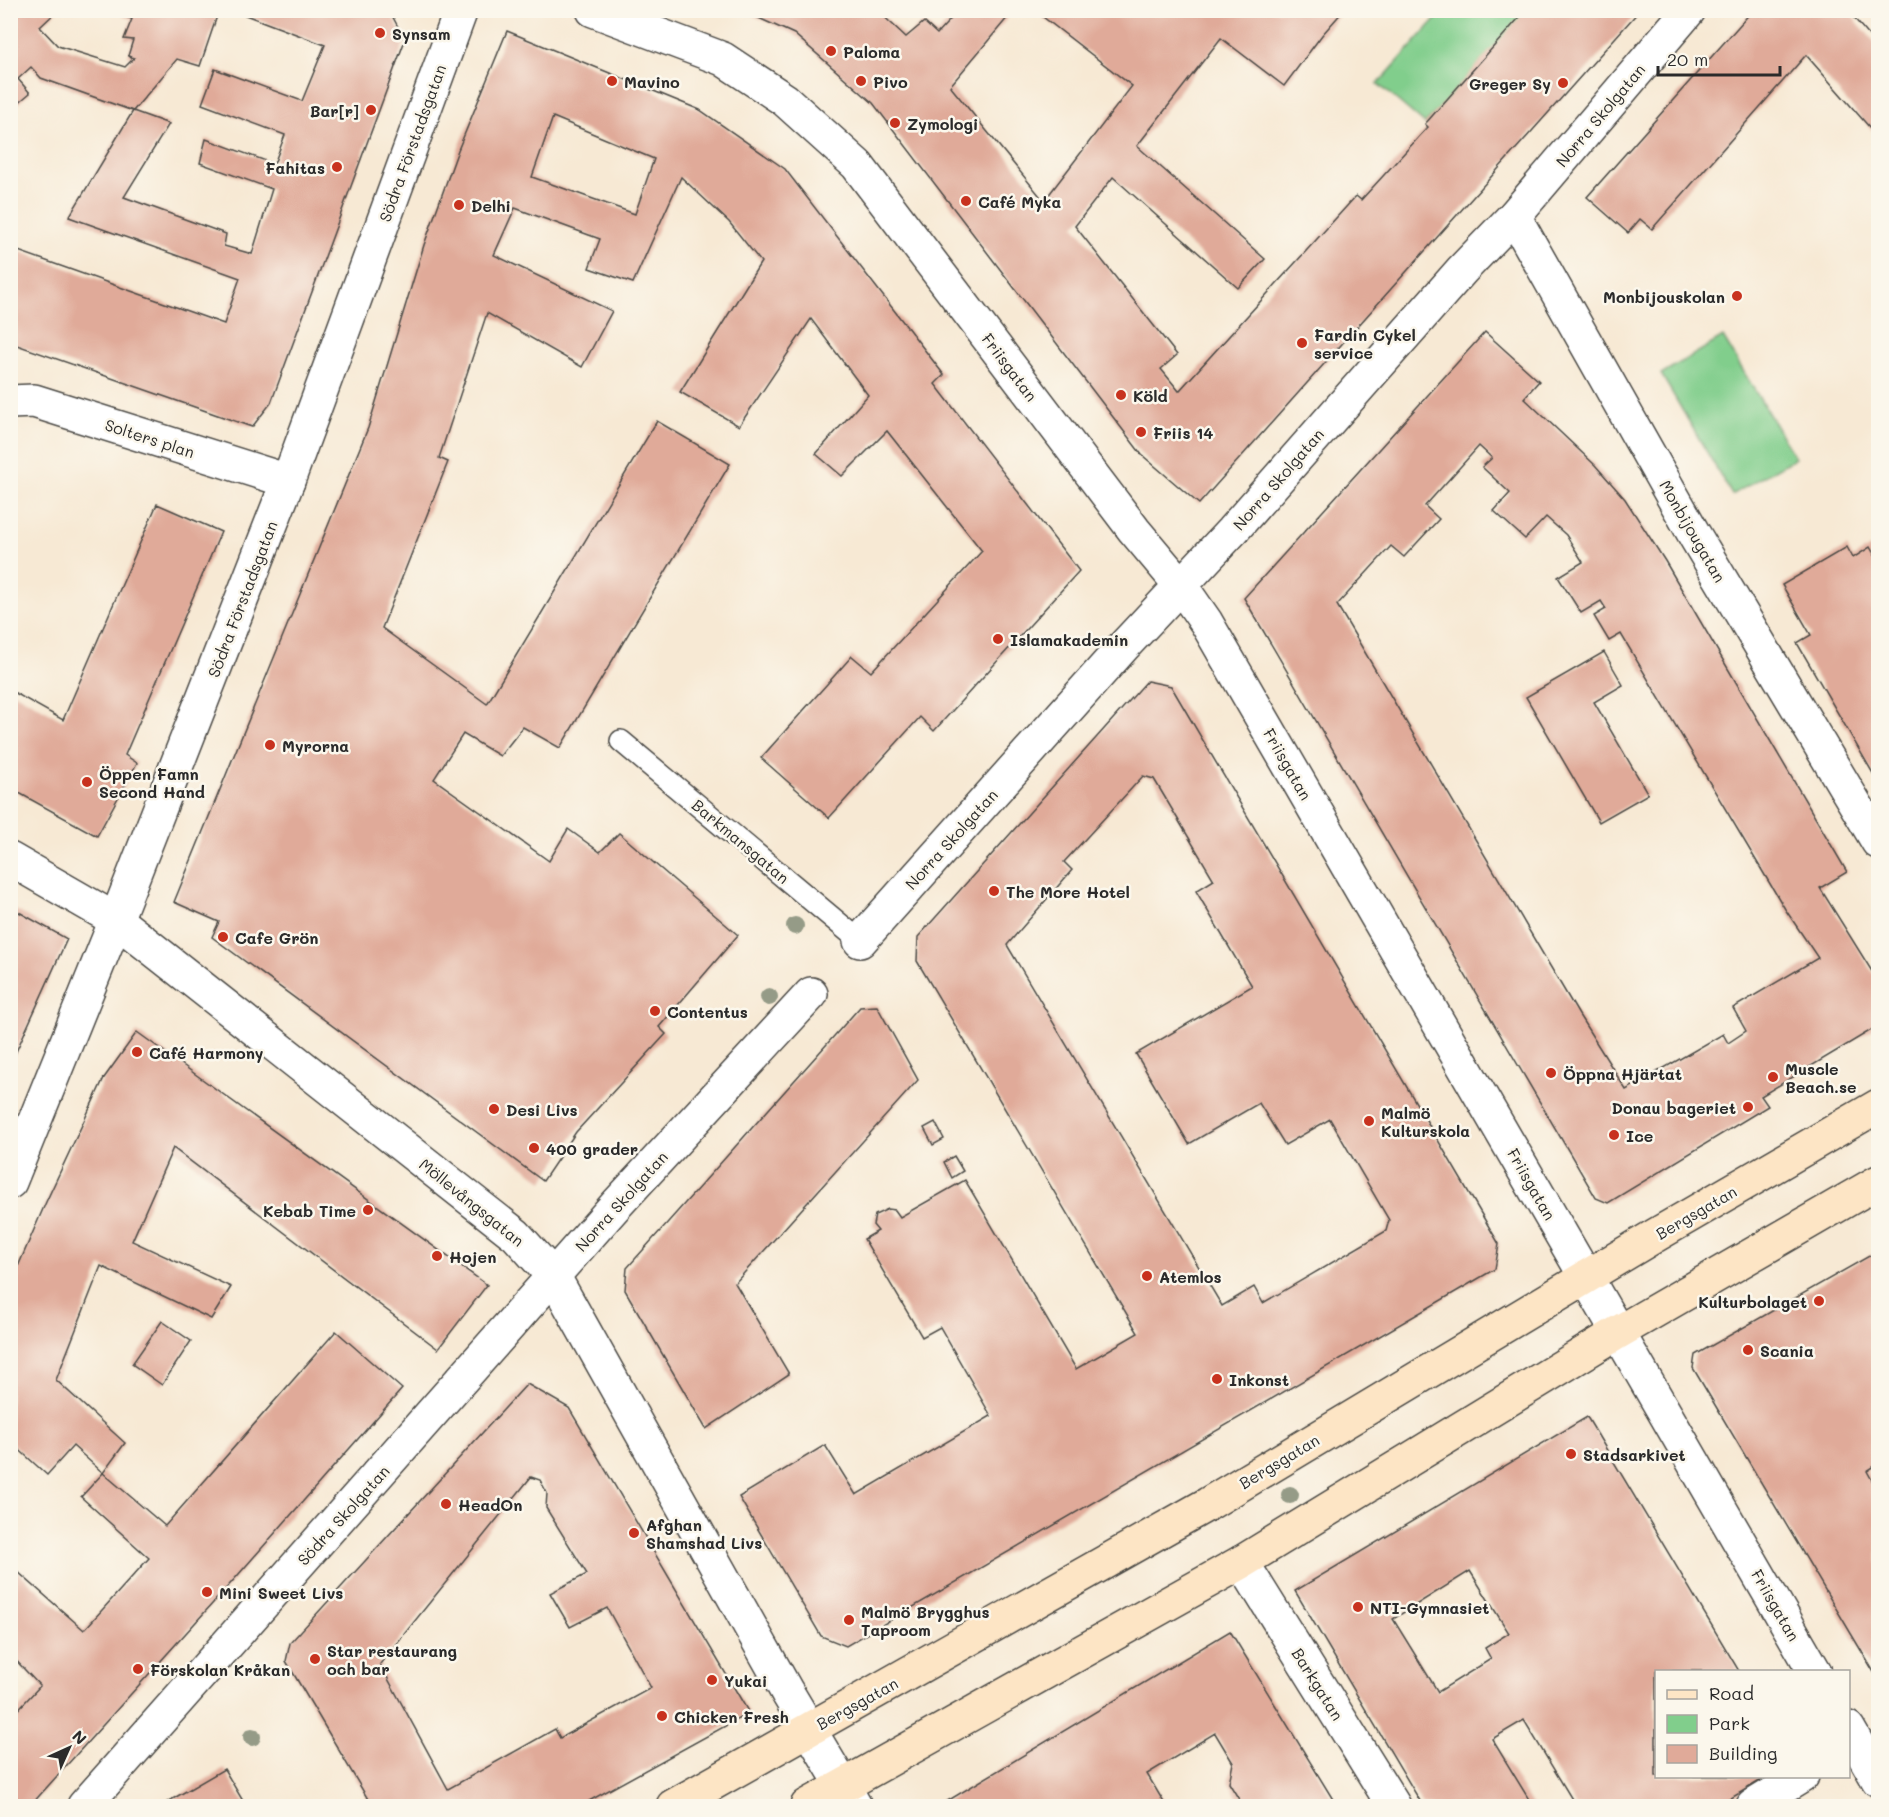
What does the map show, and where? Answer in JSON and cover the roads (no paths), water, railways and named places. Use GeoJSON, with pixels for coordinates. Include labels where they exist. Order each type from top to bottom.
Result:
{"type":"FeatureCollection","features":[{"type":"Feature","properties":{"kind":"street","name":"Södra Förstadsgatan"},"geometry":{"type":"LineString","coordinates":[[10,1182],[116,920],[288,481],[461,10]]}},
{"type":"Feature","properties":{"kind":"street","name":"Friisgatan"},"geometry":{"type":"LineString","coordinates":[[593,10],[723,59],[785,100],[858,165],[1134,530],[1181,586],[1211,631],[1814,1670]]}},
{"type":"Feature","properties":{"kind":"street","name":"Norra Skolgatan"},"geometry":{"type":"LineString","coordinates":[[860,942],[1123,647],[1232,531],[1462,270],[1514,216],[1689,10]]}},
{"type":"Feature","properties":{"kind":"street","name":"Monbijougatan"},"geometry":{"type":"LineString","coordinates":[[1514,216],[1695,536],[1878,842]]}},
{"type":"Feature","properties":{"kind":"street","name":"Solters plan"},"geometry":{"type":"LineString","coordinates":[[10,402],[34,401],[288,481]]}},
{"type":"Feature","properties":{"kind":"street","name":"Möllevångsgatan"},"geometry":{"type":"LineString","coordinates":[[10,859],[116,920],[516,1235],[554,1277],[848,1796]]}},
{"type":"Feature","properties":{"kind":"street","name":"Norra Skolgatan"},"geometry":{"type":"LineString","coordinates":[[554,1277],[616,1205],[811,994]]}},
{"type":"Feature","properties":{"kind":"street","name":"Bergsgatan"},"geometry":{"type":"LineString","coordinates":[[673,1806],[1208,1504],[1878,1106]]}},
{"type":"Feature","properties":{"kind":"street"},"geometry":{"type":"LineString","coordinates":[[807,1806],[848,1796],[1242,1562],[1617,1333],[1878,1182]]}},
{"type":"Feature","properties":{"kind":"street","name":"Södra Skolgatan"},"geometry":{"type":"LineString","coordinates":[[84,1806],[554,1277]]}},
{"type":"Feature","properties":{"kind":"street","name":"Barkgatan"},"geometry":{"type":"LineString","coordinates":[[1242,1562],[1394,1806]]}},
{"type":"Feature","properties":{"kind":"street"},"geometry":{"type":"LineString","coordinates":[[1851,1740],[1878,1780]]}},
{"type":"Feature","properties":{"kind":"street"},"geometry":{"type":"LineString","coordinates":[[1753,1806],[1799,1778]]}},
{"type":"Feature","properties":{"kind":"lane","name":"Barkmansgatan"},"geometry":{"type":"LineString","coordinates":[[621,741],[860,942]]}},
{"type":"Feature","properties":{"kind":"place","name":"Synsam"},"geometry":{"type":"Point","coordinates":[380,33]}},
{"type":"Feature","properties":{"kind":"place","name":"Paloma"},"geometry":{"type":"Point","coordinates":[831,51]}},
{"type":"Feature","properties":{"kind":"place","name":"Mavino"},"geometry":{"type":"Point","coordinates":[612,81]}},
{"type":"Feature","properties":{"kind":"place","name":"Pivo"},"geometry":{"type":"Point","coordinates":[861,81]}},
{"type":"Feature","properties":{"kind":"place","name":"Greger Sy"},"geometry":{"type":"Point","coordinates":[1563,83]}},
{"type":"Feature","properties":{"kind":"place","name":"Bar[r]"},"geometry":{"type":"Point","coordinates":[371,110]}},
{"type":"Feature","properties":{"kind":"place","name":"Zymologi"},"geometry":{"type":"Point","coordinates":[895,123]}},
{"type":"Feature","properties":{"kind":"place","name":"Fahitas"},"geometry":{"type":"Point","coordinates":[337,167]}},
{"type":"Feature","properties":{"kind":"place","name":"Café Myka"},"geometry":{"type":"Point","coordinates":[966,201]}},
{"type":"Feature","properties":{"kind":"place","name":"Delhi"},"geometry":{"type":"Point","coordinates":[459,205]}},
{"type":"Feature","properties":{"kind":"place","name":"Monbijouskolan"},"geometry":{"type":"Point","coordinates":[1737,296]}},
{"type":"Feature","properties":{"kind":"place","name":"Fardin Cykel service"},"geometry":{"type":"Point","coordinates":[1302,343]}},
{"type":"Feature","properties":{"kind":"place","name":"Köld"},"geometry":{"type":"Point","coordinates":[1121,395]}},
{"type":"Feature","properties":{"kind":"place","name":"Friis 14"},"geometry":{"type":"Point","coordinates":[1141,432]}},
{"type":"Feature","properties":{"kind":"place","name":"Islamakademin"},"geometry":{"type":"Point","coordinates":[998,639]}},
{"type":"Feature","properties":{"kind":"place","name":"Myrorna"},"geometry":{"type":"Point","coordinates":[270,745]}},
{"type":"Feature","properties":{"kind":"place","name":"Öppen Famn Second Hand"},"geometry":{"type":"Point","coordinates":[87,782]}},
{"type":"Feature","properties":{"kind":"place","name":"The More Hotel"},"geometry":{"type":"Point","coordinates":[994,891]}},
{"type":"Feature","properties":{"kind":"place","name":"Cafe Grön"},"geometry":{"type":"Point","coordinates":[223,937]}},
{"type":"Feature","properties":{"kind":"place","name":"Contentus"},"geometry":{"type":"Point","coordinates":[655,1011]}},
{"type":"Feature","properties":{"kind":"place","name":"Café Harmony"},"geometry":{"type":"Point","coordinates":[137,1052]}},
{"type":"Feature","properties":{"kind":"place","name":"Öppna Hjärtat"},"geometry":{"type":"Point","coordinates":[1551,1073]}},
{"type":"Feature","properties":{"kind":"place","name":"Muscle Beach.se"},"geometry":{"type":"Point","coordinates":[1773,1077]}},
{"type":"Feature","properties":{"kind":"place","name":"Donau bageriet"},"geometry":{"type":"Point","coordinates":[1748,1107]}},
{"type":"Feature","properties":{"kind":"place","name":"Desi Livs"},"geometry":{"type":"Point","coordinates":[494,1109]}},
{"type":"Feature","properties":{"kind":"place","name":"Malmö Kulturskola"},"geometry":{"type":"Point","coordinates":[1369,1121]}},
{"type":"Feature","properties":{"kind":"place","name":"Ice"},"geometry":{"type":"Point","coordinates":[1614,1135]}},
{"type":"Feature","properties":{"kind":"place","name":"400 grader"},"geometry":{"type":"Point","coordinates":[534,1148]}},
{"type":"Feature","properties":{"kind":"place","name":"Kebab Time"},"geometry":{"type":"Point","coordinates":[368,1210]}},
{"type":"Feature","properties":{"kind":"place","name":"Hojen"},"geometry":{"type":"Point","coordinates":[437,1256]}},
{"type":"Feature","properties":{"kind":"place","name":"Atemlos"},"geometry":{"type":"Point","coordinates":[1147,1276]}},
{"type":"Feature","properties":{"kind":"place","name":"Kulturbolaget"},"geometry":{"type":"Point","coordinates":[1819,1301]}},
{"type":"Feature","properties":{"kind":"place","name":"Scania"},"geometry":{"type":"Point","coordinates":[1748,1350]}},
{"type":"Feature","properties":{"kind":"place","name":"Inkonst"},"geometry":{"type":"Point","coordinates":[1217,1379]}},
{"type":"Feature","properties":{"kind":"place","name":"Stadsarkivet"},"geometry":{"type":"Point","coordinates":[1571,1454]}},
{"type":"Feature","properties":{"kind":"place","name":"HeadOn"},"geometry":{"type":"Point","coordinates":[446,1504]}},
{"type":"Feature","properties":{"kind":"place","name":"Afghan Shamshad Livs"},"geometry":{"type":"Point","coordinates":[634,1533]}},
{"type":"Feature","properties":{"kind":"place","name":"Mini Sweet Livs"},"geometry":{"type":"Point","coordinates":[207,1592]}},
{"type":"Feature","properties":{"kind":"place","name":"NTI-Gymnasiet"},"geometry":{"type":"Point","coordinates":[1358,1607]}},
{"type":"Feature","properties":{"kind":"place","name":"Malmö Brygghus Taproom"},"geometry":{"type":"Point","coordinates":[849,1620]}},
{"type":"Feature","properties":{"kind":"place","name":"Star restaurang och bar"},"geometry":{"type":"Point","coordinates":[315,1659]}},
{"type":"Feature","properties":{"kind":"place","name":"Förskolan Kråkan"},"geometry":{"type":"Point","coordinates":[138,1669]}},
{"type":"Feature","properties":{"kind":"place","name":"Yukai"},"geometry":{"type":"Point","coordinates":[712,1680]}},
{"type":"Feature","properties":{"kind":"place","name":"Chicken Fresh"},"geometry":{"type":"Point","coordinates":[662,1716]}}]}
